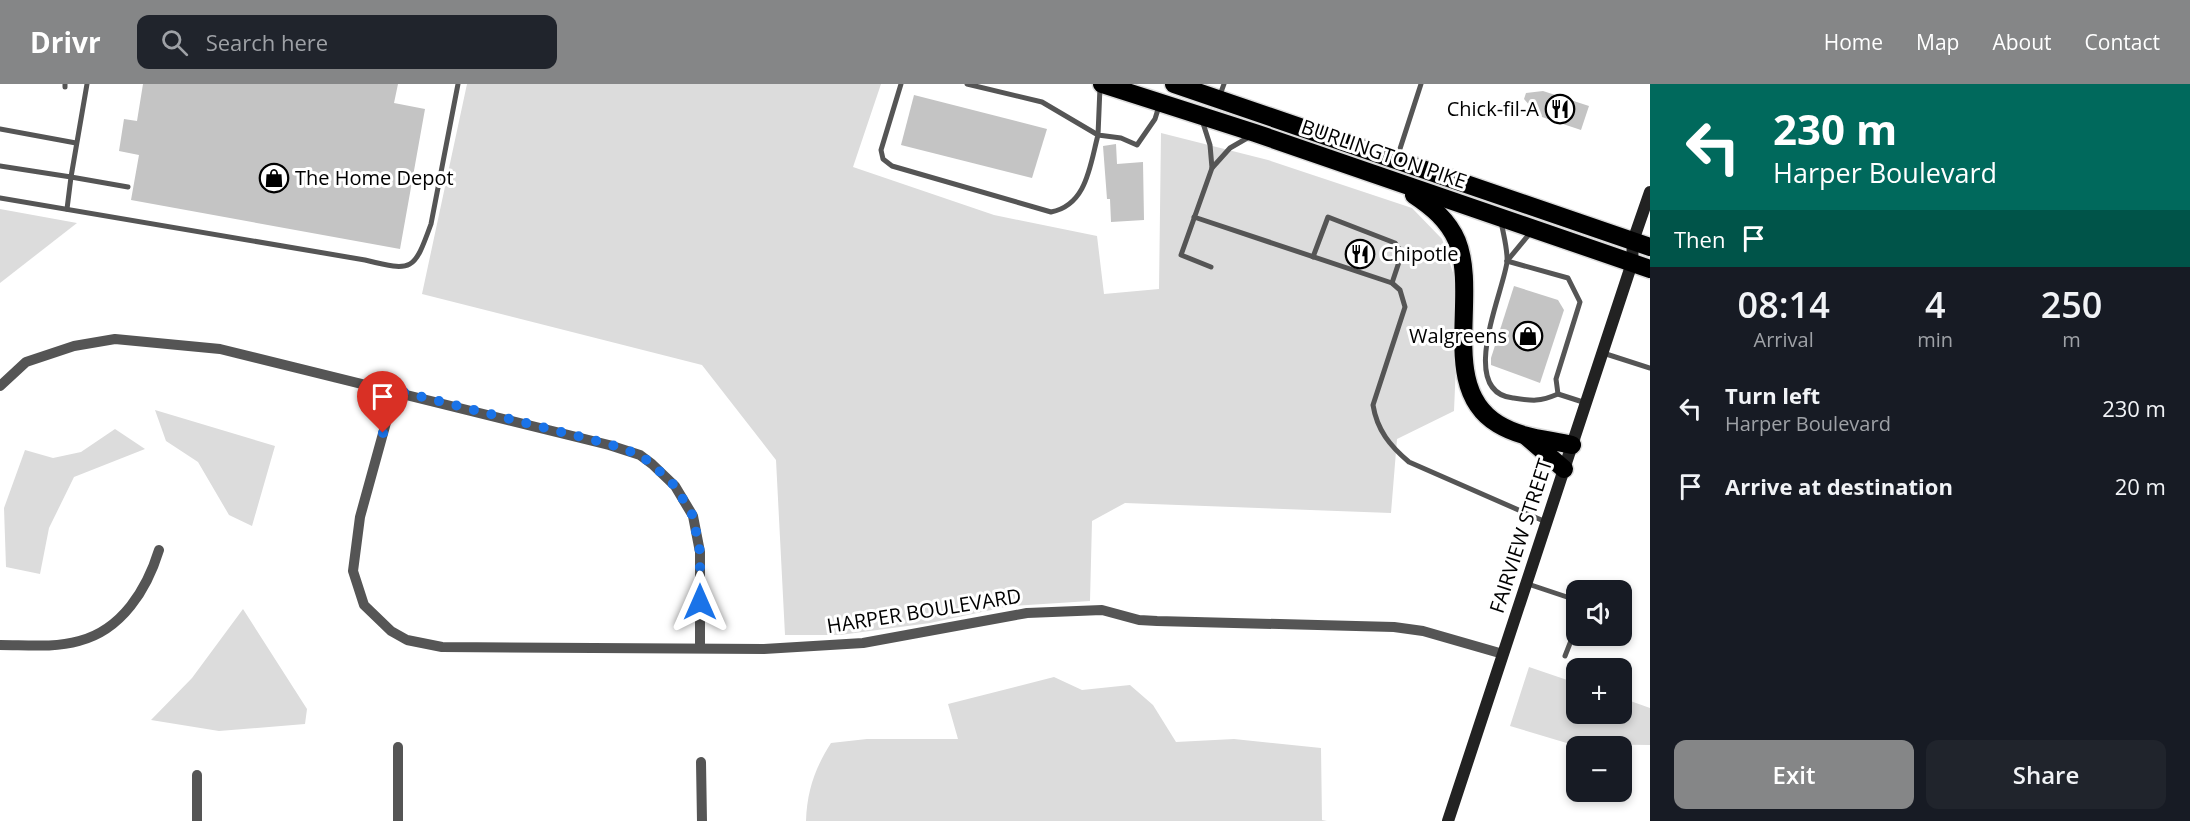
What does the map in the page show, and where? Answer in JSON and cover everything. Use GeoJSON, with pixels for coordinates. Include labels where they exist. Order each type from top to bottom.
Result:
{"type":"FeatureCollection","features":[{"type":"Feature","properties":{"kind":"highway","name":"BURLINGTON PIKE"},"geometry":{"type":"LineString","coordinates":[[1101,84],[1255,133],[1650,269]]}},
{"type":"Feature","properties":{"kind":"highway","name":"BURLINGTON PIKE"},"geometry":{"type":"LineString","coordinates":[[1174,84],[1221,92],[1397,159],[1645,243]]}},
{"type":"Feature","properties":{"kind":"highway"},"geometry":{"type":"LineString","coordinates":[[1389,180],[1430,205],[1445,221],[1456,239],[1462,259],[1467,385],[1473,401],[1483,414],[1527,438],[1564,469]]}},
{"type":"Feature","properties":{"kind":"highway"},"geometry":{"type":"LineString","coordinates":[[1527,438],[1572,445]]}},
{"type":"Feature","properties":{"kind":"street","name":"FAIRVIEW STREET"},"geometry":{"type":"LineString","coordinates":[[1448,821],[1632,263],[1645,243],[1650,192]]}},
{"type":"Feature","properties":{"kind":"street"},"geometry":{"type":"LineString","coordinates":[[0,386],[26,362],[49,352],[115,339],[220,350],[395,390],[609,444],[640,455],[675,486],[693,516],[700,552],[700,647]]}},
{"type":"Feature","properties":{"kind":"street","name":"HARPER BOULEVARD"},"geometry":{"type":"LineString","coordinates":[[395,390],[360,517],[353,571],[364,605],[391,631],[407,640],[442,647],[764,649],[863,643],[1027,613],[1102,610],[1139,620],[1394,627],[1433,633],[1503,654]]}},
{"type":"Feature","properties":{"kind":"street"},"geometry":{"type":"LineString","coordinates":[[0,645],[46,645],[91,637],[116,621],[137,599],[152,575],[159,550]]}},
{"type":"Feature","properties":{"kind":"street"},"geometry":{"type":"LineString","coordinates":[[398,747],[398,821]]}},
{"type":"Feature","properties":{"kind":"street"},"geometry":{"type":"LineString","coordinates":[[701,762],[702,821]]}},
{"type":"Feature","properties":{"kind":"street"},"geometry":{"type":"LineString","coordinates":[[197,775],[197,821]]}},
{"type":"Feature","properties":{"kind":"lane"},"geometry":{"type":"LineString","coordinates":[[67,209],[87,84]]}},
{"type":"Feature","properties":{"kind":"lane"},"geometry":{"type":"LineString","coordinates":[[0,198],[354,258],[400,269],[413,263],[424,245],[431,224],[458,84]]}},
{"type":"Feature","properties":{"kind":"lane"},"geometry":{"type":"LineString","coordinates":[[901,84],[881,150],[883,159],[892,166],[1051,212],[1064,209],[1076,200],[1085,182],[1098,135],[1101,84]]}},
{"type":"Feature","properties":{"kind":"lane"},"geometry":{"type":"LineString","coordinates":[[967,84],[1042,102],[1098,135],[1121,138],[1137,145],[1155,119],[1161,102]]}},
{"type":"Feature","properties":{"kind":"lane"},"geometry":{"type":"LineString","coordinates":[[1397,159],[1421,84]]}},
{"type":"Feature","properties":{"kind":"lane"},"geometry":{"type":"LineString","coordinates":[[1200,115],[1210,145],[1212,168]]}},
{"type":"Feature","properties":{"kind":"lane"},"geometry":{"type":"LineString","coordinates":[[0,129],[76,142]]}},
{"type":"Feature","properties":{"kind":"lane"},"geometry":{"type":"LineString","coordinates":[[1210,267],[1181,255],[1212,168],[1230,148],[1255,133]]}},
{"type":"Feature","properties":{"kind":"lane"},"geometry":{"type":"LineString","coordinates":[[0,166],[128,187]]}},
{"type":"Feature","properties":{"kind":"lane"},"geometry":{"type":"LineString","coordinates":[[1194,217],[1392,283],[1400,290],[1405,307],[1373,405],[1376,422],[1392,448],[1409,462],[1546,522]]}},
{"type":"Feature","properties":{"kind":"lane"},"geometry":{"type":"LineString","coordinates":[[1312,257],[1328,217],[1395,243],[1402,253],[1392,283]]}},
{"type":"Feature","properties":{"kind":"lane"},"geometry":{"type":"LineString","coordinates":[[1501,218],[1507,261],[1485,345],[1486,368],[1492,388],[1506,398],[1541,402],[1558,394],[1586,404]]}},
{"type":"Feature","properties":{"kind":"lane"},"geometry":{"type":"LineString","coordinates":[[1507,261],[1533,229]]}},
{"type":"Feature","properties":{"kind":"lane"},"geometry":{"type":"LineString","coordinates":[[1507,261],[1568,278],[1580,302],[1556,379],[1558,394]]}},
{"type":"Feature","properties":{"kind":"lane"},"geometry":{"type":"LineString","coordinates":[[1602,352],[1650,368]]}},
{"type":"Feature","properties":{"kind":"lane"},"geometry":{"type":"LineString","coordinates":[[1526,584],[1566,597]]}},
{"type":"Feature","properties":{"kind":"lane"},"geometry":{"type":"LineString","coordinates":[[1565,656],[1569,646]]}},
{"type":"Feature","properties":{"kind":"shaded area"},"geometry":{"type":"Polygon","coordinates":[[[467,84],[881,84],[853,167],[994,215],[1097,236],[1104,294],[1159,289],[1161,133],[1268,160],[1412,208],[1442,239],[1455,279],[1457,340],[1454,411],[1397,439],[1391,513],[1125,503],[1092,521],[1090,601],[1010,606],[930,623],[840,635],[785,635],[776,460],[702,365],[422,294],[467,84]]]}},
{"type":"Feature","properties":{"kind":"shaded area"},"geometry":{"type":"Polygon","coordinates":[[[0,209],[77,223],[0,283],[0,209]]]}},
{"type":"Feature","properties":{"kind":"shaded area"},"geometry":{"type":"Polygon","coordinates":[[[155,410],[275,446],[252,526],[229,515],[198,462],[166,441],[155,410]]]}},
{"type":"Feature","properties":{"kind":"shaded area"},"geometry":{"type":"Polygon","coordinates":[[[115,429],[145,449],[74,477],[49,528],[40,574],[6,567],[4,508],[25,450],[53,458],[81,452],[115,429]]]}},
{"type":"Feature","properties":{"kind":"shaded area"},"geometry":{"type":"Polygon","coordinates":[[[243,609],[307,709],[305,724],[219,731],[151,720],[192,678],[243,609]]]}},
{"type":"Feature","properties":{"kind":"shaded area"},"geometry":{"type":"Polygon","coordinates":[[[1529,667],[1566,680],[1566,724],[1632,724],[1632,702],[1650,708],[1650,745],[1632,745],[1632,736],[1566,736],[1566,743],[1510,726],[1529,667]]]}},
{"type":"Feature","properties":{"kind":"shaded area"},"geometry":{"type":"Polygon","coordinates":[[[1054,677],[1082,690],[1130,685],[1153,705],[1176,742],[1234,739],[1321,748],[1322,820],[1327,821],[806,821],[813,780],[831,743],[867,739],[958,739],[948,704],[1054,677]]]}},
{"type":"Feature","properties":{"kind":"building","name":"The Home Depot"},"geometry":{"type":"Polygon","coordinates":[[[143,84],[398,84],[394,103],[425,109],[400,249],[131,200],[139,155],[119,151],[124,119],[137,121],[143,84]]]}},
{"type":"Feature","properties":{"kind":"building","name":"Chick-fil-A"},"geometry":{"type":"Polygon","coordinates":[[[1543,91],[1589,106],[1581,130],[1539,116],[1524,99],[1526,93],[1543,91]]]}},
{"type":"Feature","properties":{"kind":"building"},"geometry":{"type":"Polygon","coordinates":[[[914,95],[1047,129],[1032,178],[901,145],[914,95]]]}},
{"type":"Feature","properties":{"kind":"building"},"geometry":{"type":"Polygon","coordinates":[[[1116,144],[1117,164],[1143,162],[1144,220],[1111,222],[1103,146],[1116,144]]]}},
{"type":"Feature","properties":{"kind":"building"},"geometry":{"type":"Polygon","coordinates":[[[1514,286],[1558,300],[1564,310],[1540,383],[1491,365],[1491,358],[1514,286]]]}},
{"type":"Feature","properties":{"kind":"place","name":"Chick-fil-A"},"geometry":{"type":"Point","coordinates":[1560,109]}},
{"type":"Feature","properties":{"kind":"place","name":"The Home Depot"},"geometry":{"type":"Point","coordinates":[274,178]}},
{"type":"Feature","properties":{"kind":"place","name":"Chipotle"},"geometry":{"type":"Point","coordinates":[1360,254]}},
{"type":"Feature","properties":{"kind":"place","name":"Walgreens"},"geometry":{"type":"Point","coordinates":[1528,336]}},
{"type":"Feature","properties":{"kind":"route"},"geometry":{"type":"LineString","coordinates":[[383,433],[395,390],[609,444],[640,455],[675,486],[693,516],[700,552],[700,602]]}}]}
